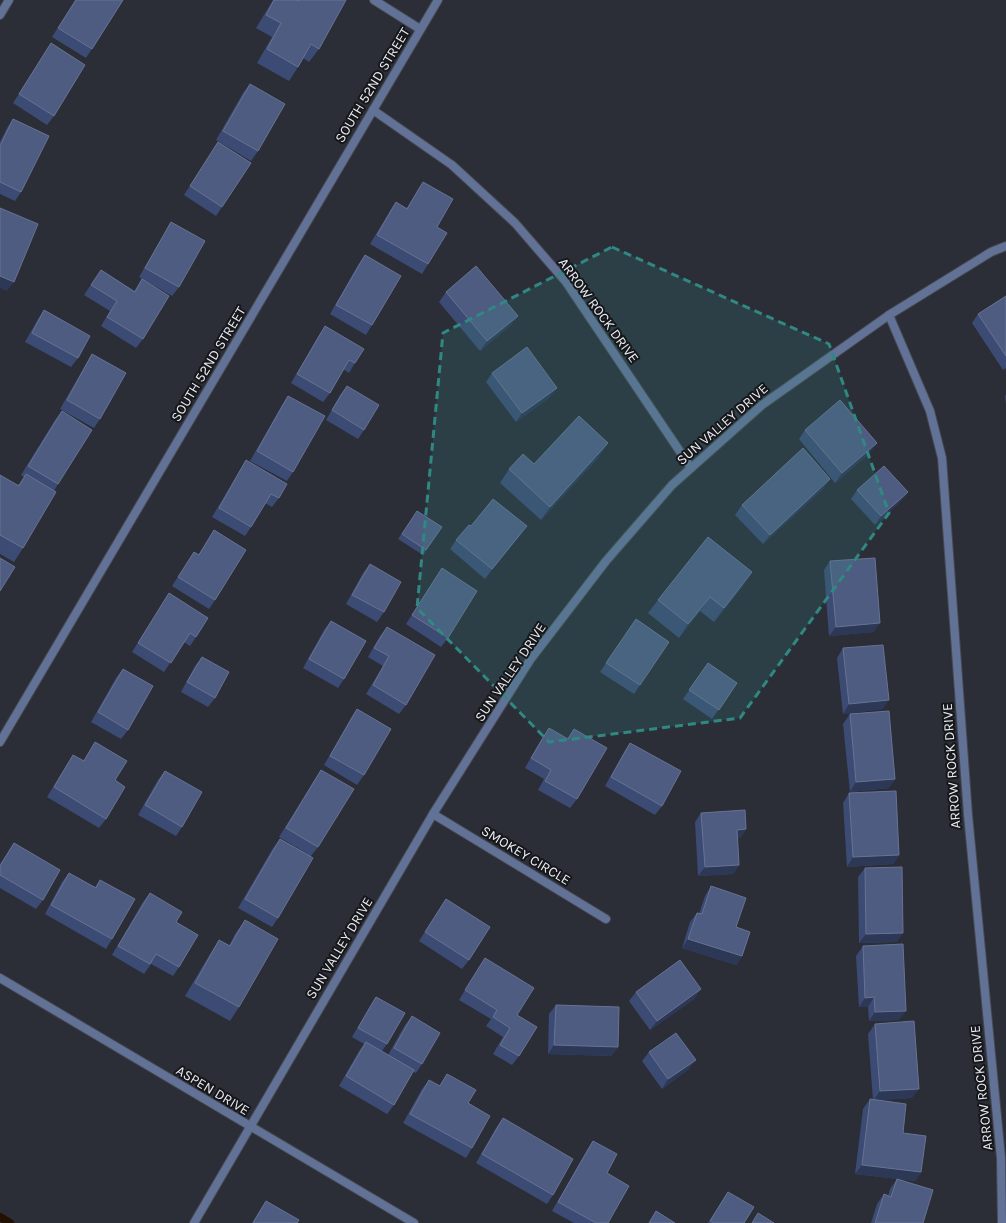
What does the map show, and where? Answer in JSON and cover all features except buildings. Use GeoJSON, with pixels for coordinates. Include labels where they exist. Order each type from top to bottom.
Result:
{"type":"FeatureCollection","features":[{"type":"Feature","properties":{"kind":"street"},"geometry":{"type":"LineString","coordinates":[[0,15],[9,0]]}},
{"type":"Feature","properties":{"kind":"street"},"geometry":{"type":"LineString","coordinates":[[374,0],[420,29]]}},
{"type":"Feature","properties":{"kind":"street","name":"SOUTH 52ND STREET"},"geometry":{"type":"LineString","coordinates":[[0,742],[438,0]]}},
{"type":"Feature","properties":{"kind":"street","name":"ARROW ROCK DRIVE"},"geometry":{"type":"LineString","coordinates":[[373,110],[452,165],[515,223],[566,282],[691,468]]}},
{"type":"Feature","properties":{"kind":"street","name":"SUN VALLEY DRIVE"},"geometry":{"type":"LineString","coordinates":[[194,1223],[433,814],[530,660],[606,561],[672,485],[762,405],[889,315],[991,252],[1006,246]]}},
{"type":"Feature","properties":{"kind":"street","name":"ARROW ROCK DRIVE"},"geometry":{"type":"LineString","coordinates":[[889,315],[930,411],[942,458],[968,814],[1001,1158],[1003,1221]]}},
{"type":"Feature","properties":{"kind":"street","name":"SMOKEY CIRCLE"},"geometry":{"type":"LineString","coordinates":[[433,814],[606,919]]}},
{"type":"Feature","properties":{"kind":"street","name":"ASPEN DRIVE"},"geometry":{"type":"LineString","coordinates":[[0,978],[249,1127],[414,1223]]}},
{"type":"Feature","properties":{"kind":"highlighted area"},"geometry":{"type":"Polygon","coordinates":[[[612,247],[829,344],[889,513],[740,718],[549,742],[417,608],[443,333],[612,247]]]}},
{"type":"Feature","properties":{"kind":"waterway"},"geometry":{"type":"LineString","coordinates":[[0,1217],[10,1223]]}}]}
